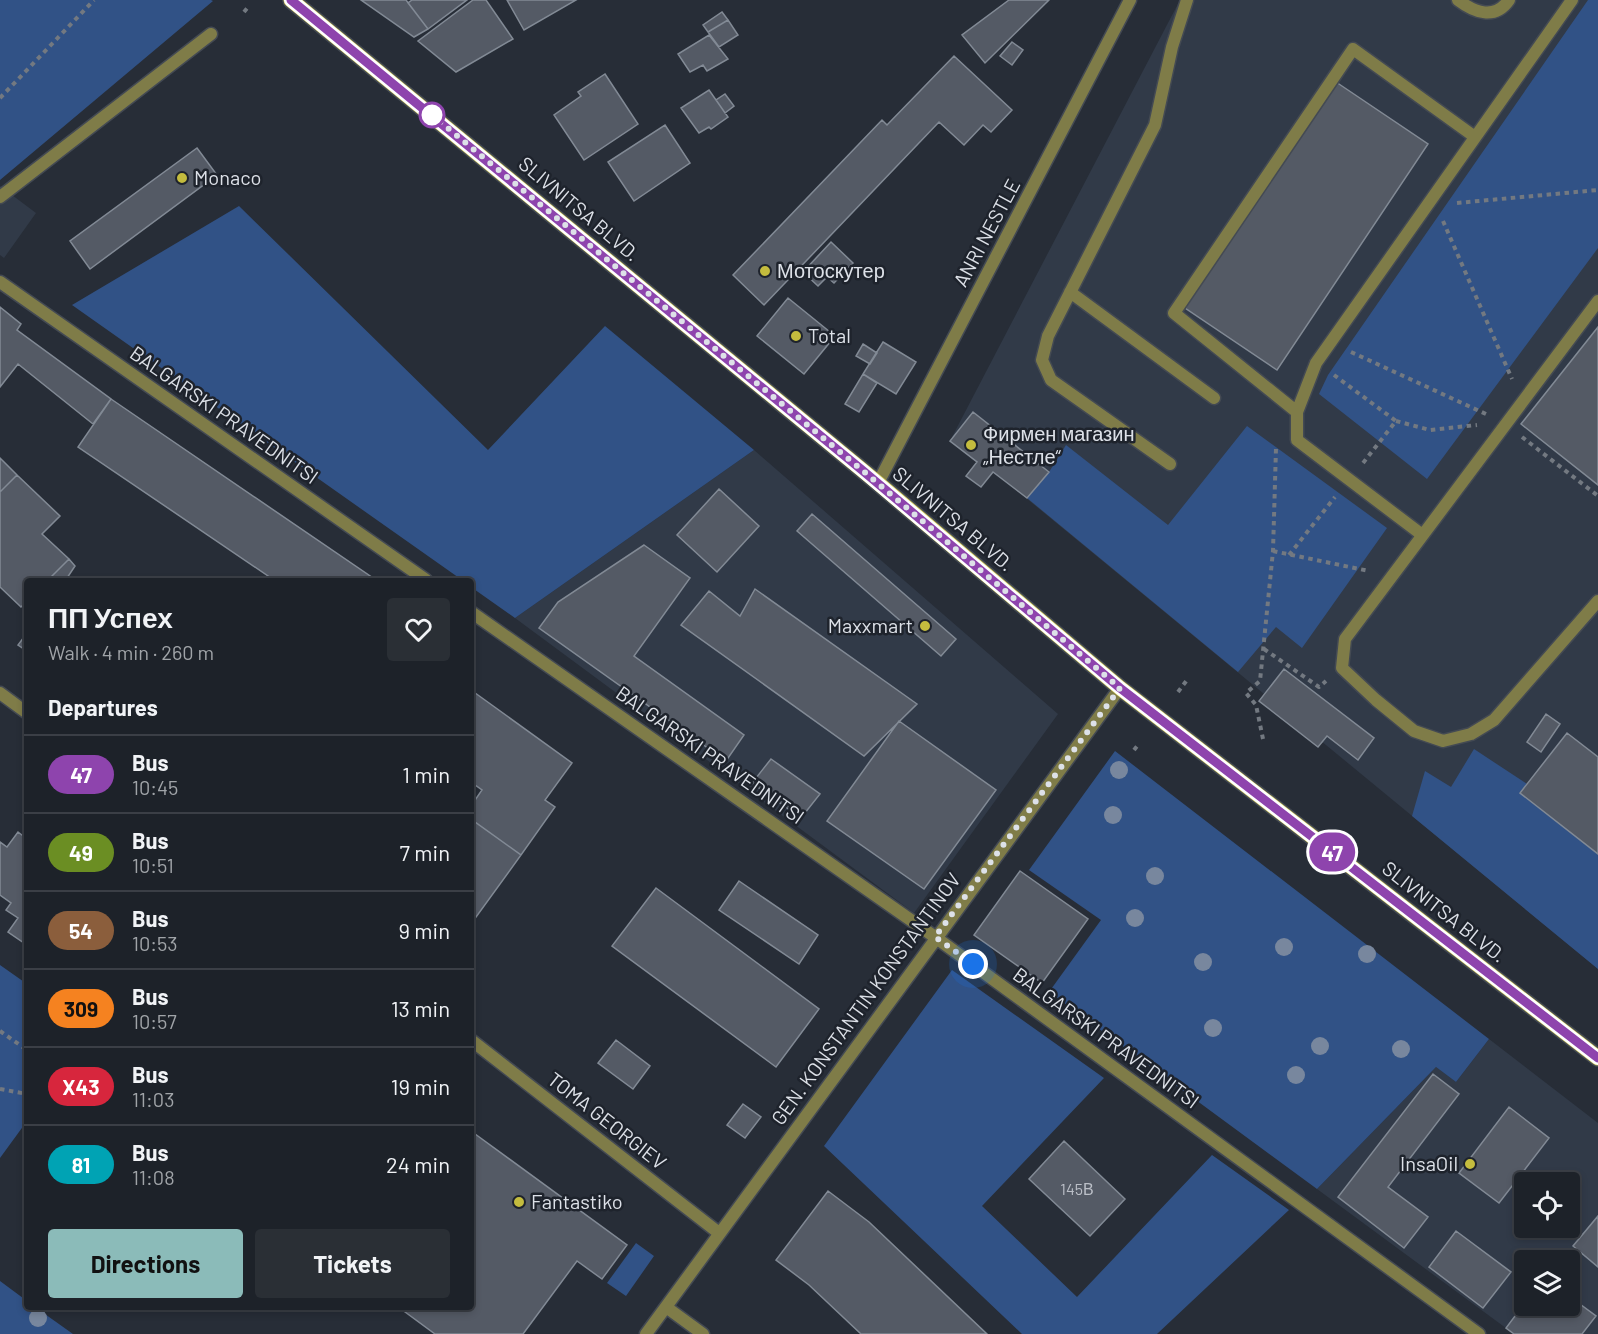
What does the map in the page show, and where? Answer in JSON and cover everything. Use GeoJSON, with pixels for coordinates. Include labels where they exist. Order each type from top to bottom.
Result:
{"type":"FeatureCollection","features":[{"type":"Feature","properties":{"kind":"main road","name":"SLIVNITSA BLVD."},"geometry":{"type":"LineString","coordinates":[[291,0],[878,483],[1120,688],[1598,1058]]}},
{"type":"Feature","properties":{"kind":"street","name":"ANRI NESTLE"},"geometry":{"type":"LineString","coordinates":[[878,483],[1130,0]]}},
{"type":"Feature","properties":{"kind":"street"},"geometry":{"type":"LineString","coordinates":[[1170,464],[1051,380],[1042,360],[1048,336],[1155,125],[1172,47],[1187,0]]}},
{"type":"Feature","properties":{"kind":"street"},"geometry":{"type":"LineString","coordinates":[[1458,0],[1471,10],[1486,15],[1504,7],[1509,0]]}},
{"type":"Feature","properties":{"kind":"street"},"geometry":{"type":"LineString","coordinates":[[1422,534],[1297,440],[1297,412],[1316,363],[1572,0]]}},
{"type":"Feature","properties":{"kind":"street"},"geometry":{"type":"LineString","coordinates":[[0,197],[211,34]]}},
{"type":"Feature","properties":{"kind":"street"},"geometry":{"type":"LineString","coordinates":[[1297,412],[1174,313],[1353,49],[1475,137]]}},
{"type":"Feature","properties":{"kind":"street","name":"BALGARSKI PRAVEDNITSI"},"geometry":{"type":"LineString","coordinates":[[0,282],[423,578]]}},
{"type":"Feature","properties":{"kind":"street"},"geometry":{"type":"LineString","coordinates":[[1070,292],[1214,398]]}},
{"type":"Feature","properties":{"kind":"street"},"geometry":{"type":"LineString","coordinates":[[1598,301],[1345,639],[1342,668],[1414,731],[1443,741],[1471,734],[1494,720],[1598,601]]}},
{"type":"Feature","properties":{"kind":"street","name":"BALGARSKI PRAVEDNITSI"},"geometry":{"type":"LineString","coordinates":[[474,614],[935,937],[1479,1334]]}},
{"type":"Feature","properties":{"kind":"street","name":"GEN. KONSTANTIN KONSTANTINOV"},"geometry":{"type":"LineString","coordinates":[[646,1334],[935,937],[1120,688]]}},
{"type":"Feature","properties":{"kind":"street"},"geometry":{"type":"LineString","coordinates":[[0,693],[24,711]]}},
{"type":"Feature","properties":{"kind":"street","name":"TOMA GEORGIEV"},"geometry":{"type":"LineString","coordinates":[[474,1042],[718,1233]]}},
{"type":"Feature","properties":{"kind":"street"},"geometry":{"type":"LineString","coordinates":[[666,1306],[703,1334]]}},
{"type":"Feature","properties":{"kind":"path"},"geometry":{"type":"LineString","coordinates":[[0,99],[94,0]]}},
{"type":"Feature","properties":{"kind":"path"},"geometry":{"type":"LineString","coordinates":[[244,12],[249,6]]}},
{"type":"Feature","properties":{"kind":"path"},"geometry":{"type":"LineString","coordinates":[[1433,198],[1459,204],[1598,190]]}},
{"type":"Feature","properties":{"kind":"path"},"geometry":{"type":"LineString","coordinates":[[1433,198],[1522,400]]}},
{"type":"Feature","properties":{"kind":"path"},"geometry":{"type":"LineString","coordinates":[[1331,343],[1505,423],[1598,496]]}},
{"type":"Feature","properties":{"kind":"path"},"geometry":{"type":"LineString","coordinates":[[1396,421],[1430,430],[1505,423]]}},
{"type":"Feature","properties":{"kind":"path"},"geometry":{"type":"LineString","coordinates":[[1263,739],[1256,705],[1246,693],[1260,681],[1273,551],[1274,452],[1277,443]]}},
{"type":"Feature","properties":{"kind":"path"},"geometry":{"type":"LineString","coordinates":[[1273,551],[1391,576]]}},
{"type":"Feature","properties":{"kind":"path"},"geometry":{"type":"LineString","coordinates":[[1263,648],[1319,687],[1342,668]]}},
{"type":"Feature","properties":{"kind":"path"},"geometry":{"type":"LineString","coordinates":[[1178,692],[1187,680]]}},
{"type":"Feature","properties":{"kind":"path"},"geometry":{"type":"LineString","coordinates":[[1134,750],[1138,745]]}},
{"type":"Feature","properties":{"kind":"path"},"geometry":{"type":"LineString","coordinates":[[0,1031],[24,1048]]}},
{"type":"Feature","properties":{"kind":"path"},"geometry":{"type":"LineString","coordinates":[[0,1089],[24,1093]]}},
{"type":"Feature","properties":{"kind":"shaded area"},"geometry":{"type":"Polygon","coordinates":[[[0,0],[211,0],[213,1],[0,180],[0,0]]]}},
{"type":"Feature","properties":{"kind":"shaded area"},"geometry":{"type":"Polygon","coordinates":[[[1180,0],[1598,0],[1598,969],[952,437],[1180,0]]]}},
{"type":"Feature","properties":{"kind":"shaded area"},"geometry":{"type":"Polygon","coordinates":[[[1588,0],[1598,0],[1598,248],[1427,479],[1319,394],[1328,375],[1588,0]]]}},
{"type":"Feature","properties":{"kind":"shaded area"},"geometry":{"type":"Polygon","coordinates":[[[0,186],[36,213],[4,258],[0,255],[0,186]]]}},
{"type":"Feature","properties":{"kind":"shaded area"},"geometry":{"type":"Polygon","coordinates":[[[239,206],[488,450],[605,326],[754,450],[515,618],[474,589],[474,578],[459,578],[72,305],[239,206]]]}},
{"type":"Feature","properties":{"kind":"shaded area"},"geometry":{"type":"Polygon","coordinates":[[[1247,426],[1387,528],[1302,648],[1276,627],[1238,672],[1027,498],[1049,472],[1066,445],[1168,525],[1247,426]]]}},
{"type":"Feature","properties":{"kind":"shaded area"},"geometry":{"type":"Polygon","coordinates":[[[754,450],[1058,714],[914,913],[515,618],[754,450]]]}},
{"type":"Feature","properties":{"kind":"shaded area"},"geometry":{"type":"Polygon","coordinates":[[[1474,749],[1527,784],[1598,854],[1598,969],[1412,816],[1425,771],[1451,787],[1474,749]]]}},
{"type":"Feature","properties":{"kind":"shaded area"},"geometry":{"type":"Polygon","coordinates":[[[1115,751],[1489,1039],[1456,1082],[1436,1067],[1317,1189],[1049,992],[1101,920],[1029,870],[1115,751]]]}},
{"type":"Feature","properties":{"kind":"shaded area"},"geometry":{"type":"Polygon","coordinates":[[[0,965],[24,982],[24,1125],[0,1158],[0,965]]]}},
{"type":"Feature","properties":{"kind":"shaded area"},"geometry":{"type":"Polygon","coordinates":[[[952,970],[1104,1078],[982,1206],[1077,1297],[1212,1155],[1289,1210],[1157,1334],[1022,1334],[824,1146],[952,970]]]}},
{"type":"Feature","properties":{"kind":"shaded area"},"geometry":{"type":"Polygon","coordinates":[[[1489,1039],[1598,1123],[1598,1334],[1514,1334],[1317,1189],[1436,1067],[1456,1082],[1489,1039]]]}},
{"type":"Feature","properties":{"kind":"shaded area"},"geometry":{"type":"Polygon","coordinates":[[[636,1243],[654,1256],[626,1296],[607,1283],[636,1243]]]}},
{"type":"Feature","properties":{"kind":"shaded area"},"geometry":{"type":"Polygon","coordinates":[[[0,1281],[24,1299],[24,1310],[39,1310],[73,1334],[0,1334],[0,1281]]]}},
{"type":"Feature","properties":{"kind":"building"},"geometry":{"type":"Polygon","coordinates":[[[361,0],[406,0],[428,29],[414,37],[361,0]]]}},
{"type":"Feature","properties":{"kind":"building"},"geometry":{"type":"Polygon","coordinates":[[[412,0],[467,0],[428,29],[408,3],[412,0]]]}},
{"type":"Feature","properties":{"kind":"building"},"geometry":{"type":"Polygon","coordinates":[[[473,0],[486,0],[513,39],[456,72],[418,41],[473,0]]]}},
{"type":"Feature","properties":{"kind":"building"},"geometry":{"type":"Polygon","coordinates":[[[507,0],[576,0],[524,30],[507,0]]]}},
{"type":"Feature","properties":{"kind":"building"},"geometry":{"type":"Polygon","coordinates":[[[1009,0],[1049,0],[985,63],[962,35],[1009,0]]]}},
{"type":"Feature","properties":{"kind":"building"},"geometry":{"type":"Polygon","coordinates":[[[722,12],[728,20],[708,32],[703,25],[722,12]]]}},
{"type":"Feature","properties":{"kind":"building"},"geometry":{"type":"Polygon","coordinates":[[[728,20],[738,35],[719,47],[708,32],[728,20]]]}},
{"type":"Feature","properties":{"kind":"building"},"geometry":{"type":"Polygon","coordinates":[[[709,35],[728,59],[707,71],[703,65],[690,72],[678,54],[709,35]]]}},
{"type":"Feature","properties":{"kind":"building"},"geometry":{"type":"Polygon","coordinates":[[[1012,42],[1023,50],[1012,65],[1000,56],[1012,42]]]}},
{"type":"Feature","properties":{"kind":"building"},"geometry":{"type":"Polygon","coordinates":[[[954,56],[1012,110],[991,132],[983,125],[964,145],[939,122],[764,305],[733,275],[882,120],[887,125],[954,56]]]}},
{"type":"Feature","properties":{"kind":"building"},"geometry":{"type":"Polygon","coordinates":[[[605,74],[638,124],[584,160],[554,115],[581,96],[578,92],[605,74]]]}},
{"type":"Feature","properties":{"kind":"building"},"geometry":{"type":"Polygon","coordinates":[[[1336,82],[1428,144],[1277,370],[1185,308],[1336,82]]]}},
{"type":"Feature","properties":{"kind":"building"},"geometry":{"type":"Polygon","coordinates":[[[709,90],[728,117],[711,129],[709,127],[699,133],[681,108],[709,90]]]}},
{"type":"Feature","properties":{"kind":"building"},"geometry":{"type":"Polygon","coordinates":[[[725,94],[734,106],[725,113],[716,100],[725,94]]]}},
{"type":"Feature","properties":{"kind":"building"},"geometry":{"type":"Polygon","coordinates":[[[665,125],[690,163],[634,201],[608,162],[665,125]]]}},
{"type":"Feature","properties":{"kind":"building"},"geometry":{"type":"Polygon","coordinates":[[[197,148],[217,175],[90,269],[70,241],[197,148]]]}},
{"type":"Feature","properties":{"kind":"building"},"geometry":{"type":"Polygon","coordinates":[[[831,242],[853,263],[834,283],[827,277],[818,286],[803,272],[831,242]]]}},
{"type":"Feature","properties":{"kind":"building","name":"Total"},"geometry":{"type":"Polygon","coordinates":[[[788,298],[835,336],[804,374],[757,336],[788,298]]]}},
{"type":"Feature","properties":{"kind":"building"},"geometry":{"type":"Polygon","coordinates":[[[0,307],[21,324],[17,330],[111,399],[93,424],[18,364],[0,387],[0,307]]]}},
{"type":"Feature","properties":{"kind":"building"},"geometry":{"type":"Polygon","coordinates":[[[1598,327],[1598,485],[1521,424],[1598,327]]]}},
{"type":"Feature","properties":{"kind":"building"},"geometry":{"type":"Polygon","coordinates":[[[883,342],[916,362],[896,394],[863,374],[883,342]]]}},
{"type":"Feature","properties":{"kind":"building"},"geometry":{"type":"Polygon","coordinates":[[[863,344],[877,353],[870,364],[856,356],[863,344]]]}},
{"type":"Feature","properties":{"kind":"building"},"geometry":{"type":"Polygon","coordinates":[[[863,374],[877,383],[859,412],[845,404],[863,374]]]}},
{"type":"Feature","properties":{"kind":"building"},"geometry":{"type":"Polygon","coordinates":[[[111,399],[373,578],[271,578],[78,447],[111,399]]]}},
{"type":"Feature","properties":{"kind":"building"},"geometry":{"type":"Polygon","coordinates":[[[973,412],[1049,472],[1027,498],[993,472],[981,487],[966,476],[977,462],[950,441],[973,412]]]}},
{"type":"Feature","properties":{"kind":"building"},"geometry":{"type":"Polygon","coordinates":[[[0,458],[17,475],[0,492],[0,458]]]}},
{"type":"Feature","properties":{"kind":"building"},"geometry":{"type":"Polygon","coordinates":[[[17,475],[60,516],[42,534],[69,559],[50,578],[24,578],[24,604],[21,607],[0,587],[0,492],[17,475]]]}},
{"type":"Feature","properties":{"kind":"building"},"geometry":{"type":"Polygon","coordinates":[[[719,489],[759,526],[717,572],[677,535],[719,489]]]}},
{"type":"Feature","properties":{"kind":"building"},"geometry":{"type":"Polygon","coordinates":[[[812,514],[956,639],[941,656],[797,531],[812,514]]]}},
{"type":"Feature","properties":{"kind":"building"},"geometry":{"type":"Polygon","coordinates":[[[644,545],[690,578],[634,656],[744,735],[726,761],[539,628],[558,602],[644,545]]]}},
{"type":"Feature","properties":{"kind":"building"},"geometry":{"type":"Polygon","coordinates":[[[69,559],[75,566],[67,578],[50,578],[69,559]]]}},
{"type":"Feature","properties":{"kind":"building"},"geometry":{"type":"Polygon","coordinates":[[[755,589],[917,704],[864,756],[681,625],[709,591],[740,616],[755,589]]]}},
{"type":"Feature","properties":{"kind":"building"},"geometry":{"type":"Polygon","coordinates":[[[24,637],[24,649],[18,645],[24,637]]]}},
{"type":"Feature","properties":{"kind":"building"},"geometry":{"type":"Polygon","coordinates":[[[1284,669],[1374,738],[1358,760],[1327,736],[1318,747],[1259,701],[1284,669]]]}},
{"type":"Feature","properties":{"kind":"building"},"geometry":{"type":"Polygon","coordinates":[[[474,692],[572,763],[545,800],[555,807],[521,855],[474,821],[474,802],[482,790],[474,784],[474,692]]]}},
{"type":"Feature","properties":{"kind":"building"},"geometry":{"type":"Polygon","coordinates":[[[1546,714],[1560,724],[1541,752],[1527,742],[1546,714]]]}},
{"type":"Feature","properties":{"kind":"building"},"geometry":{"type":"Polygon","coordinates":[[[899,721],[996,790],[924,889],[827,821],[899,721]]]}},
{"type":"Feature","properties":{"kind":"building"},"geometry":{"type":"Polygon","coordinates":[[[1567,733],[1598,757],[1598,854],[1520,793],[1567,733]]]}},
{"type":"Feature","properties":{"kind":"building"},"geometry":{"type":"Polygon","coordinates":[[[771,759],[820,794],[801,818],[752,783],[771,759]]]}},
{"type":"Feature","properties":{"kind":"building"},"geometry":{"type":"Polygon","coordinates":[[[474,821],[521,855],[474,920],[474,821]]]}},
{"type":"Feature","properties":{"kind":"building"},"geometry":{"type":"Polygon","coordinates":[[[18,832],[24,837],[24,943],[8,932],[18,918],[6,910],[11,903],[0,895],[0,842],[7,847],[18,832]]]}},
{"type":"Feature","properties":{"kind":"building"},"geometry":{"type":"Polygon","coordinates":[[[1020,871],[1088,919],[1042,983],[974,935],[1020,871]]]}},
{"type":"Feature","properties":{"kind":"building"},"geometry":{"type":"Polygon","coordinates":[[[739,881],[818,935],[799,964],[719,910],[739,881]]]}},
{"type":"Feature","properties":{"kind":"building"},"geometry":{"type":"Polygon","coordinates":[[[656,888],[819,1009],[776,1067],[612,946],[656,888]]]}},
{"type":"Feature","properties":{"kind":"building"},"geometry":{"type":"Polygon","coordinates":[[[616,1040],[650,1066],[633,1089],[598,1063],[616,1040]]]}},
{"type":"Feature","properties":{"kind":"building"},"geometry":{"type":"Polygon","coordinates":[[[1433,1074],[1459,1094],[1388,1187],[1428,1217],[1404,1248],[1338,1197],[1433,1074]]]}},
{"type":"Feature","properties":{"kind":"building"},"geometry":{"type":"Polygon","coordinates":[[[743,1104],[761,1117],[745,1138],[727,1125],[743,1104]]]}},
{"type":"Feature","properties":{"kind":"building"},"geometry":{"type":"Polygon","coordinates":[[[1509,1107],[1549,1138],[1523,1172],[1514,1172],[1514,1184],[1499,1203],[1459,1173],[1509,1107]]]}},
{"type":"Feature","properties":{"kind":"building","name":"Fantastiko"},"geometry":{"type":"Polygon","coordinates":[[[474,1133],[627,1245],[602,1279],[577,1261],[523,1334],[435,1334],[402,1310],[474,1310],[474,1133]]]}},
{"type":"Feature","properties":{"kind":"building"},"geometry":{"type":"Polygon","coordinates":[[[1064,1141],[1125,1199],[1090,1236],[1029,1179],[1064,1141]]]}},
{"type":"Feature","properties":{"kind":"building"},"geometry":{"type":"Polygon","coordinates":[[[828,1191],[869,1222],[987,1334],[861,1334],[809,1285],[776,1260],[828,1191]]]}},
{"type":"Feature","properties":{"kind":"building"},"geometry":{"type":"Polygon","coordinates":[[[1598,1216],[1598,1267],[1573,1246],[1598,1216]]]}},
{"type":"Feature","properties":{"kind":"building"},"geometry":{"type":"Polygon","coordinates":[[[1456,1231],[1511,1272],[1483,1308],[1429,1267],[1456,1231]]]}},
{"type":"Feature","properties":{"kind":"building"},"geometry":{"type":"Polygon","coordinates":[[[1580,1304],[1596,1316],[1582,1334],[1514,1334],[1506,1328],[1515,1316],[1580,1316],[1580,1304]]]}},
{"type":"Feature","properties":{"kind":"bus line","name":"47"},"geometry":{"type":"LineString","coordinates":[[291,0],[862,470],[1120,688],[1598,1058]]}},
{"type":"Feature","properties":{"kind":"place","name":"Monaco"},"geometry":{"type":"Point","coordinates":[182,178]}},
{"type":"Feature","properties":{"kind":"place","name":"Мотоскутер"},"geometry":{"type":"Point","coordinates":[765,271]}},
{"type":"Feature","properties":{"kind":"place","name":"Total"},"geometry":{"type":"Point","coordinates":[796,336]}},
{"type":"Feature","properties":{"kind":"place","name":"Фирмен магазин „Нестле“"},"geometry":{"type":"Point","coordinates":[971,445]}},
{"type":"Feature","properties":{"kind":"place","name":"Maxxmart"},"geometry":{"type":"Point","coordinates":[925,626]}},
{"type":"Feature","properties":{"kind":"place","name":"InsaOil"},"geometry":{"type":"Point","coordinates":[1470,1164]}},
{"type":"Feature","properties":{"kind":"place","name":"Fantastiko"},"geometry":{"type":"Point","coordinates":[519,1202]}},
{"type":"Feature","properties":{"kind":"route"},"geometry":{"type":"LineString","coordinates":[[432,115],[862,470],[1120,688],[935,937],[973,964]]}}]}
